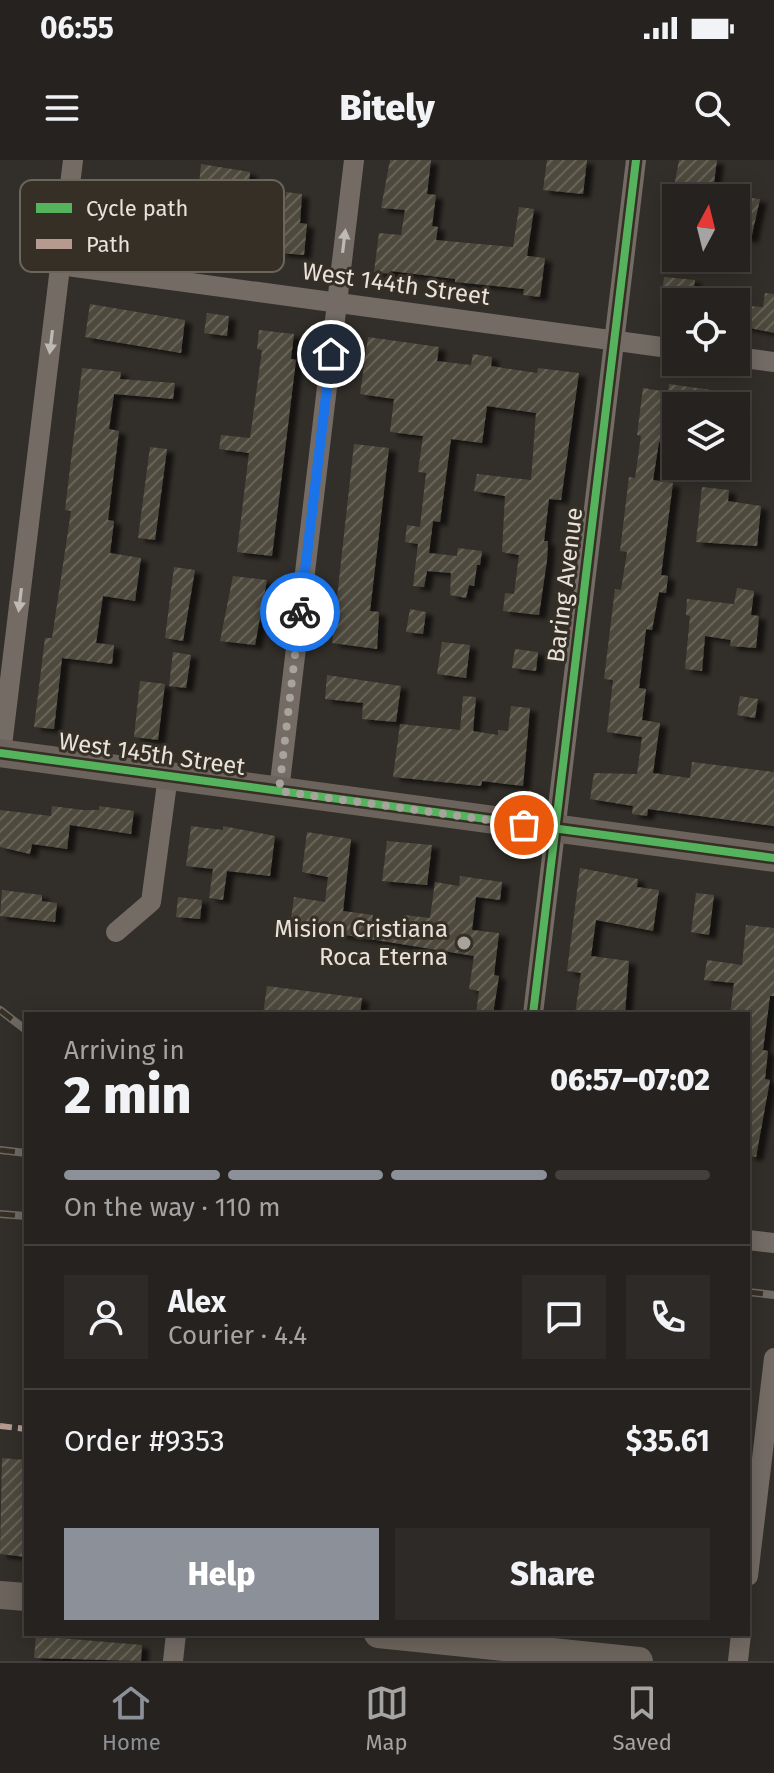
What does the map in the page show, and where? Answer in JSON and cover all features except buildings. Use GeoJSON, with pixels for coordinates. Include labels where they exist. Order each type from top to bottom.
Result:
{"type":"FeatureCollection","features":[{"type":"Feature","properties":{"kind":"street"},"geometry":{"type":"LineString","coordinates":[[71,180],[73,160]]}},
{"type":"Feature","properties":{"kind":"street"},"geometry":{"type":"LineString","coordinates":[[279,791],[354,160]]}},
{"type":"Feature","properties":{"kind":"street","name":"Baring Avenue"},"geometry":{"type":"LineString","coordinates":[[533,1012],[636,160]]}},
{"type":"Feature","properties":{"kind":"street"},"geometry":{"type":"LineString","coordinates":[[1,754],[59,272]]}},
{"type":"Feature","properties":{"kind":"street","name":"West 144th Street"},"geometry":{"type":"LineString","coordinates":[[112,272],[662,347]]}},
{"type":"Feature","properties":{"kind":"street"},"geometry":{"type":"LineString","coordinates":[[750,359],[774,362]]}},
{"type":"Feature","properties":{"kind":"street","name":"West 145th Street"},"geometry":{"type":"LineString","coordinates":[[1,754],[774,858]]}},
{"type":"Feature","properties":{"kind":"street"},"geometry":{"type":"LineString","coordinates":[[116,932],[151,902],[168,776]]}},
{"type":"Feature","properties":{"kind":"street"},"geometry":{"type":"LineString","coordinates":[[750,1240],[774,1243]]}},
{"type":"Feature","properties":{"kind":"street"},"geometry":{"type":"LineString","coordinates":[[750,1559],[774,1358]]}},
{"type":"Feature","properties":{"kind":"street"},"geometry":{"type":"LineString","coordinates":[[0,1595],[24,1597]]}},
{"type":"Feature","properties":{"kind":"street"},"geometry":{"type":"LineString","coordinates":[[173,1661],[176,1636]]}},
{"type":"Feature","properties":{"kind":"street"},"geometry":{"type":"LineString","coordinates":[[391,1636],[457,1646],[639,1661]]}},
{"type":"Feature","properties":{"kind":"street"},"geometry":{"type":"LineString","coordinates":[[738,1661],[741,1636]]}},
{"type":"Feature","properties":{"kind":"railway"},"geometry":{"type":"LineString","coordinates":[[0,1010],[24,1028]]}},
{"type":"Feature","properties":{"kind":"railway"},"geometry":{"type":"LineString","coordinates":[[0,1150],[24,1153]]}},
{"type":"Feature","properties":{"kind":"railway"},"geometry":{"type":"LineString","coordinates":[[0,1214],[24,1216]]}},
{"type":"Feature","properties":{"kind":"railway"},"geometry":{"type":"LineString","coordinates":[[750,1292],[774,1295]]}},
{"type":"Feature","properties":{"kind":"marked path"},"geometry":{"type":"LineString","coordinates":[[0,1426],[24,1429]]}},
{"type":"Feature","properties":{"kind":"cycle path"},"geometry":{"type":"LineString","coordinates":[[533,1012],[636,160]]}},
{"type":"Feature","properties":{"kind":"cycle path"},"geometry":{"type":"LineString","coordinates":[[0,753],[774,858]]}},
{"type":"Feature","properties":{"kind":"way so far"},"geometry":{"type":"LineString","coordinates":[[300,612],[279,791],[524,825]]}},
{"type":"Feature","properties":{"kind":"place","name":"Mision Cristiana Roca Eterna"},"geometry":{"type":"Point","coordinates":[464,943]}},
{"type":"Feature","properties":{"kind":"route"},"geometry":{"type":"LineString","coordinates":[[300,612],[331,354]]}}]}
